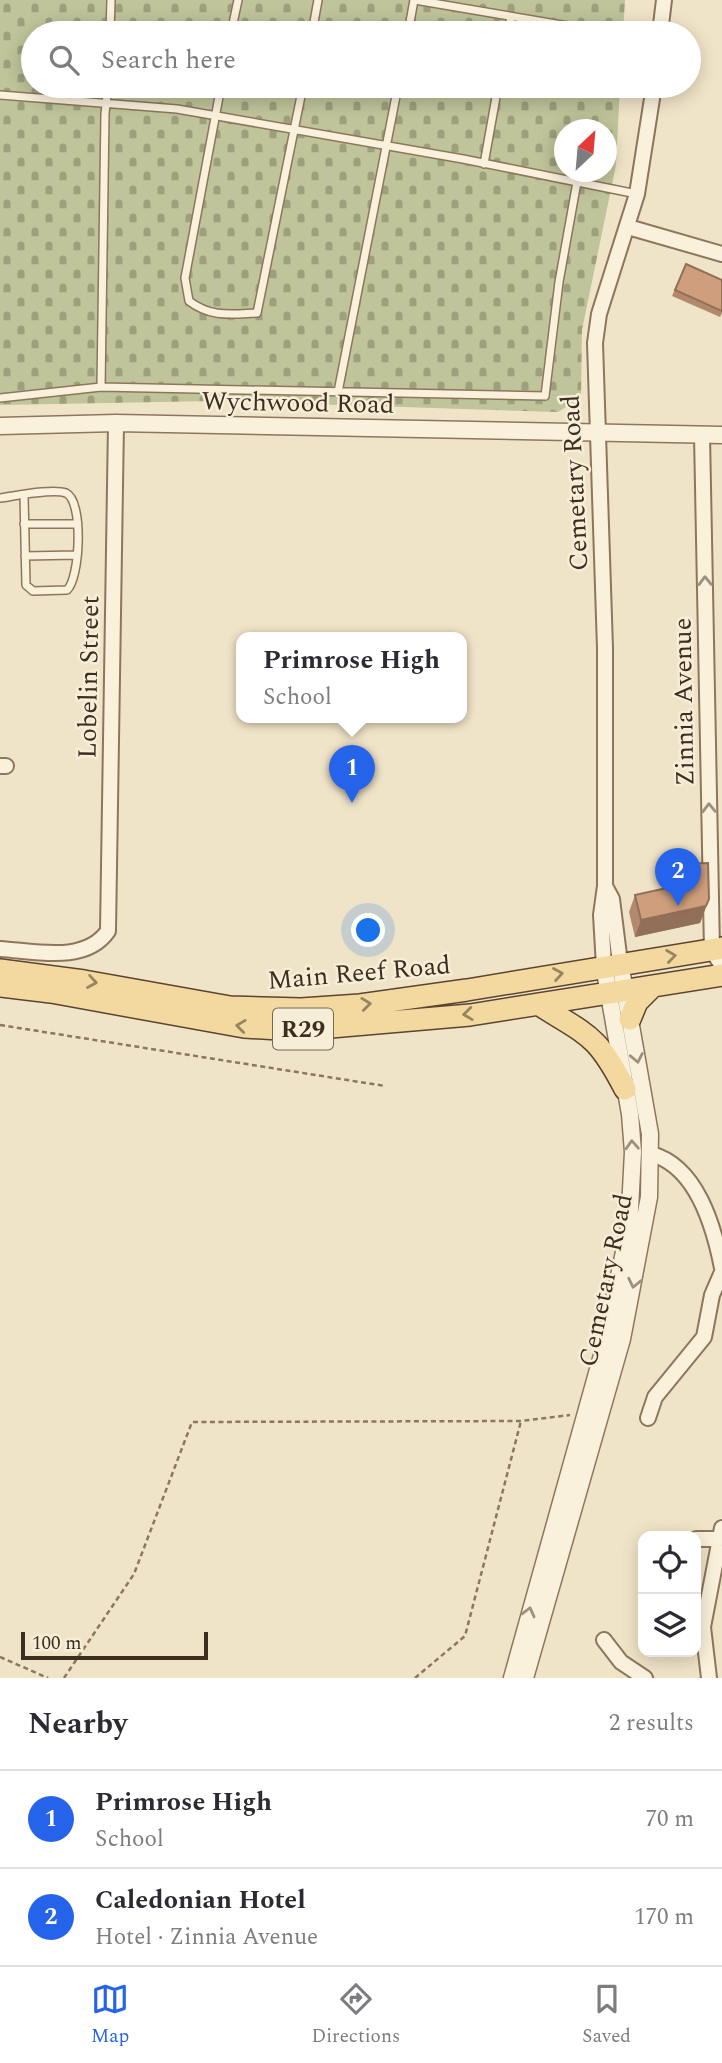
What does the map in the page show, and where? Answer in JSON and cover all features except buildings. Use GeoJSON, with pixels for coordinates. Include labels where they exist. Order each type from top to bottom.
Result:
{"type":"FeatureCollection","features":[{"type":"Feature","properties":{"kind":"main road","name":"Main Reef Road"},"geometry":{"type":"LineString","coordinates":[[0,970],[84,981],[230,1007],[269,1009],[360,1005],[612,964],[719,955]]}},
{"type":"Feature","properties":{"kind":"main road","name":"Main Reef Road"},"geometry":{"type":"LineString","coordinates":[[0,986],[51,992],[244,1027],[296,1030],[496,1010],[722,975]]}},
{"type":"Feature","properties":{"kind":"main road"},"geometry":{"type":"LineString","coordinates":[[493,985],[496,1010]]}},
{"type":"Feature","properties":{"kind":"main road"},"geometry":{"type":"LineString","coordinates":[[630,1019],[638,1002],[652,987]]}},
{"type":"Feature","properties":{"kind":"main road"},"geometry":{"type":"LineString","coordinates":[[538,1004],[588,1033],[611,1061],[625,1089]]}},
{"type":"Feature","properties":{"kind":"street"},"geometry":{"type":"LineString","coordinates":[[661,21],[664,0]]}},
{"type":"Feature","properties":{"kind":"street","name":"Cemetary Road"},"geometry":{"type":"LineString","coordinates":[[512,1678],[615,1305],[629,1228],[633,1152],[612,964],[612,899],[606,886],[605,648],[594,371],[596,325],[637,194],[652,98]]}},
{"type":"Feature","properties":{"kind":"street"},"geometry":{"type":"LineString","coordinates":[[628,227],[722,254]]}},
{"type":"Feature","properties":{"kind":"street","name":"Wychwood Road"},"geometry":{"type":"LineString","coordinates":[[0,426],[116,423],[722,435]]}},
{"type":"Feature","properties":{"kind":"street","name":"Lobelin Street"},"geometry":{"type":"LineString","coordinates":[[0,949],[76,952],[95,945],[108,931],[116,423]]}},
{"type":"Feature","properties":{"kind":"street","name":"Zinnia Avenue"},"geometry":{"type":"LineString","coordinates":[[702,435],[719,955]]}},
{"type":"Feature","properties":{"kind":"street","name":"Cemetary Road"},"geometry":{"type":"LineString","coordinates":[[525,1678],[622,1339],[644,1231],[651,1154],[647,1111],[630,1019],[616,992]]}},
{"type":"Feature","properties":{"kind":"street"},"geometry":{"type":"LineString","coordinates":[[648,1418],[655,1397],[704,1337],[712,1295],[722,1270],[716,1240],[693,1189],[675,1166],[651,1154]]}},
{"type":"Feature","properties":{"kind":"street"},"geometry":{"type":"LineString","coordinates":[[701,1538],[721,1533],[716,1596],[703,1628],[709,1678]]}},
{"type":"Feature","properties":{"kind":"street"},"geometry":{"type":"LineString","coordinates":[[604,1640],[621,1662],[645,1678]]}},
{"type":"Feature","properties":{"kind":"lane"},"geometry":{"type":"LineString","coordinates":[[110,21],[111,0]]}},
{"type":"Feature","properties":{"kind":"lane"},"geometry":{"type":"LineString","coordinates":[[234,21],[238,0]]}},
{"type":"Feature","properties":{"kind":"lane"},"geometry":{"type":"LineString","coordinates":[[314,21],[318,0]]}},
{"type":"Feature","properties":{"kind":"lane"},"geometry":{"type":"LineString","coordinates":[[410,21],[414,0],[540,21]]}},
{"type":"Feature","properties":{"kind":"lane"},"geometry":{"type":"LineString","coordinates":[[510,21],[511,16]]}},
{"type":"Feature","properties":{"kind":"lane"},"geometry":{"type":"LineString","coordinates":[[0,95],[21,97]]}},
{"type":"Feature","properties":{"kind":"lane"},"geometry":{"type":"LineString","coordinates":[[40,98],[177,109],[554,177]]}},
{"type":"Feature","properties":{"kind":"lane"},"geometry":{"type":"LineString","coordinates":[[101,387],[107,98]]}},
{"type":"Feature","properties":{"kind":"lane"},"geometry":{"type":"LineString","coordinates":[[220,98],[186,278],[190,301],[201,310],[217,315],[257,313],[301,98]]}},
{"type":"Feature","properties":{"kind":"lane"},"geometry":{"type":"LineString","coordinates":[[338,392],[396,98]]}},
{"type":"Feature","properties":{"kind":"lane"},"geometry":{"type":"LineString","coordinates":[[484,163],[496,98]]}},
{"type":"Feature","properties":{"kind":"lane"},"geometry":{"type":"LineString","coordinates":[[0,398],[101,387],[545,396],[559,282],[577,182],[637,194]]}},
{"type":"Feature","properties":{"kind":"lane"},"geometry":{"type":"LineString","coordinates":[[0,498],[24,495],[68,494],[78,507],[74,582],[67,590],[29,588],[25,579],[24,495]]}},
{"type":"Feature","properties":{"kind":"lane"},"geometry":{"type":"LineString","coordinates":[[24,524],[77,524]]}},
{"type":"Feature","properties":{"kind":"lane"},"geometry":{"type":"LineString","coordinates":[[25,556],[77,555]]}},
{"type":"Feature","properties":{"kind":"path"},"geometry":{"type":"LineString","coordinates":[[0,1025],[385,1086]]}},
{"type":"Feature","properties":{"kind":"path"},"geometry":{"type":"LineString","coordinates":[[64,1678],[134,1573],[192,1422],[522,1421],[569,1416],[591,1396]]}},
{"type":"Feature","properties":{"kind":"path"},"geometry":{"type":"LineString","coordinates":[[415,1678],[465,1636],[522,1421]]}},
{"type":"Feature","properties":{"kind":"path"},"geometry":{"type":"LineString","coordinates":[[0,1657],[48,1678]]}},
{"type":"Feature","properties":{"kind":"green space"},"geometry":{"type":"Polygon","coordinates":[[[0,0],[625,0],[624,21],[21,21],[21,98],[619,98],[617,145],[617,119],[554,119],[554,182],[612,182],[582,330],[581,398],[558,412],[214,401],[0,405],[0,0]]]}},
{"type":"Feature","properties":{"kind":"place","name":"Primrose High"},"geometry":{"type":"Point","coordinates":[352,803]}},
{"type":"Feature","properties":{"kind":"place","name":"Caledonian Hotel"},"geometry":{"type":"Point","coordinates":[678,906]}}]}
